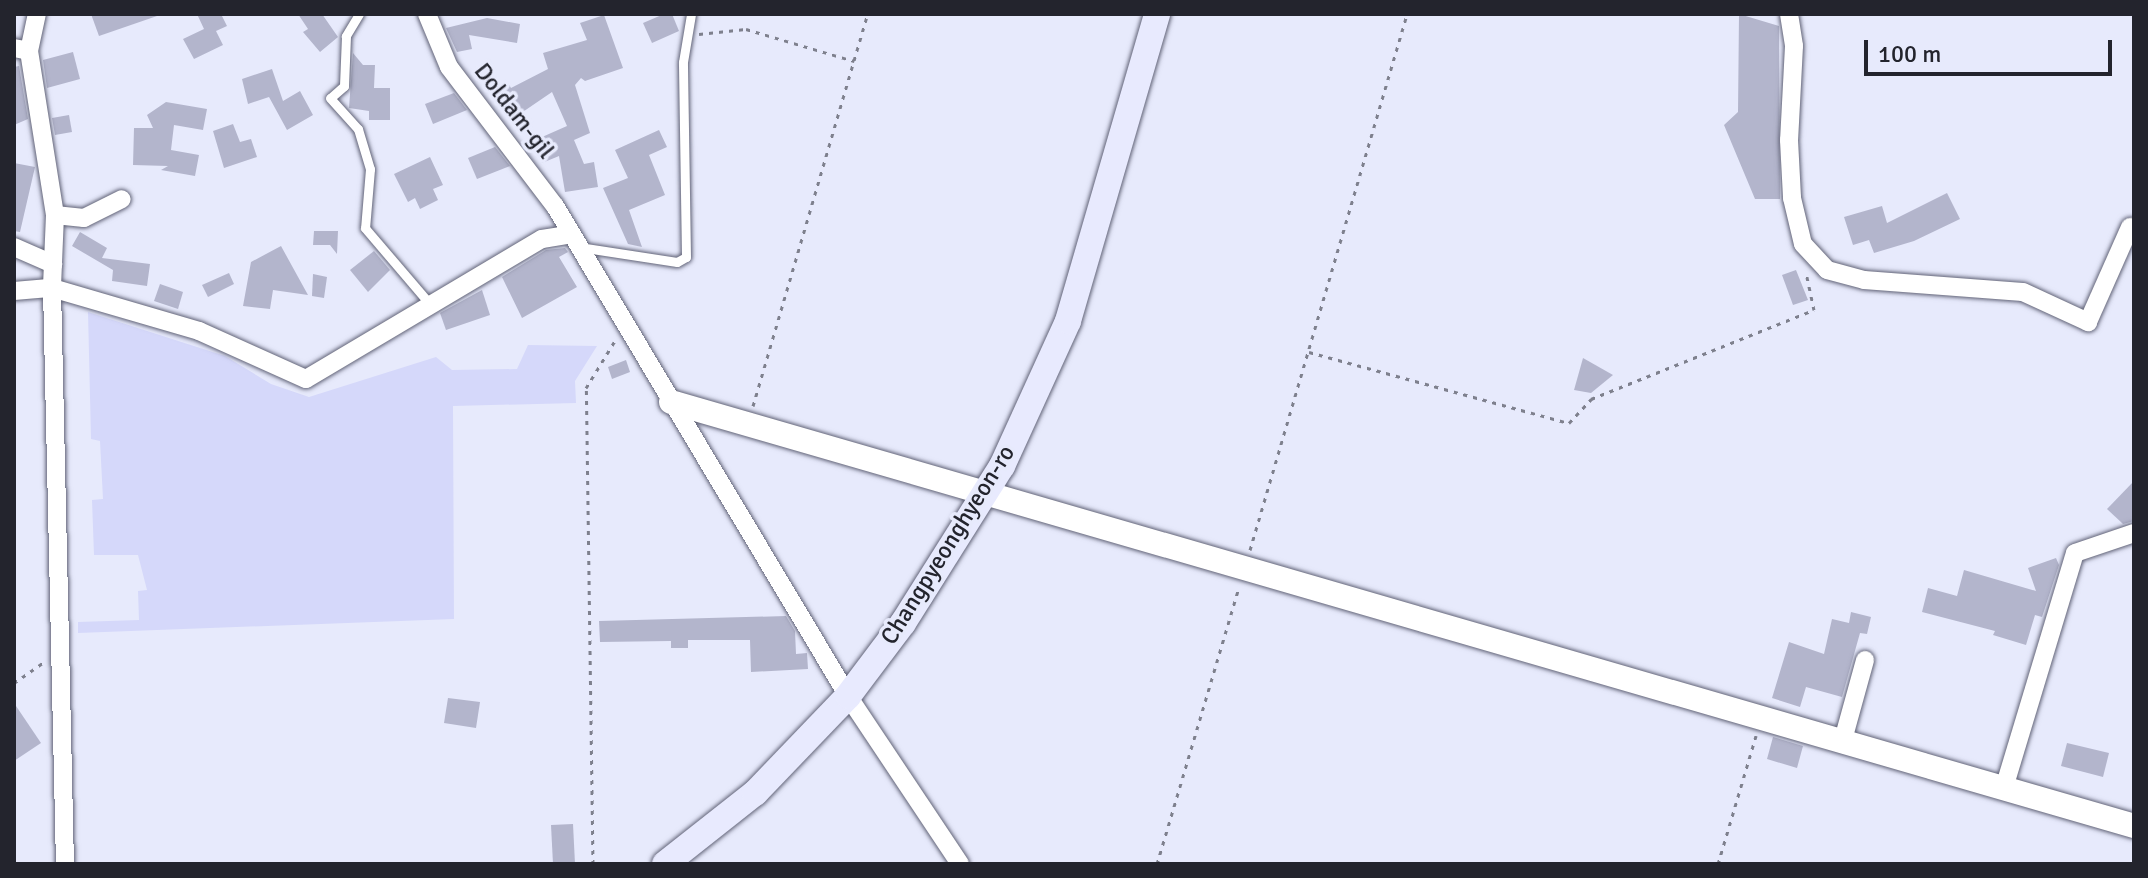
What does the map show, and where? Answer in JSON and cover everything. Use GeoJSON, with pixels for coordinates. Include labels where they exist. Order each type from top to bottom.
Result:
{"type":"FeatureCollection","features":[{"type":"Feature","properties":{"kind":"main road","name":"Changpyeonghyeon-ro"},"geometry":{"type":"LineString","coordinates":[[665,864],[755,793],[848,696],[903,623],[987,491],[1068,321],[1157,14]]}},
{"type":"Feature","properties":{"kind":"street"},"geometry":{"type":"LineString","coordinates":[[37,14],[22,49],[55,215],[52,288],[57,653],[65,864]]}},
{"type":"Feature","properties":{"kind":"street","name":"Doldam-gil"},"geometry":{"type":"LineString","coordinates":[[427,14],[449,67],[548,195],[572,241],[848,696],[960,864]]}},
{"type":"Feature","properties":{"kind":"street"},"geometry":{"type":"LineString","coordinates":[[1789,14],[1794,46],[1789,165],[1798,232],[1808,251],[1841,277],[2023,292],[2088,322],[2130,227]]}},
{"type":"Feature","properties":{"kind":"street"},"geometry":{"type":"LineString","coordinates":[[55,215],[84,218],[122,199]]}},
{"type":"Feature","properties":{"kind":"street"},"geometry":{"type":"LineString","coordinates":[[14,291],[52,288],[199,331],[306,379],[542,239],[572,241]]}},
{"type":"Feature","properties":{"kind":"street"},"geometry":{"type":"LineString","coordinates":[[14,247],[53,264]]}},
{"type":"Feature","properties":{"kind":"street"},"geometry":{"type":"LineString","coordinates":[[671,402],[987,491],[2134,826]]}},
{"type":"Feature","properties":{"kind":"street"},"geometry":{"type":"LineString","coordinates":[[2004,788],[2075,553],[2134,533]]}},
{"type":"Feature","properties":{"kind":"street"},"geometry":{"type":"LineString","coordinates":[[1843,740],[1865,660]]}},
{"type":"Feature","properties":{"kind":"lane"},"geometry":{"type":"LineString","coordinates":[[359,14],[346,36],[344,86],[330,98],[358,129],[370,169],[365,228],[430,304]]}},
{"type":"Feature","properties":{"kind":"lane"},"geometry":{"type":"LineString","coordinates":[[572,241],[677,262],[686,257],[683,62],[691,14]]}},
{"type":"Feature","properties":{"kind":"path"},"geometry":{"type":"LineString","coordinates":[[748,423],[868,14]]}},
{"type":"Feature","properties":{"kind":"path"},"geometry":{"type":"LineString","coordinates":[[1157,864],[1407,14]]}},
{"type":"Feature","properties":{"kind":"path"},"geometry":{"type":"LineString","coordinates":[[688,35],[746,29],[854,61]]}},
{"type":"Feature","properties":{"kind":"path"},"geometry":{"type":"LineString","coordinates":[[1309,352],[1569,423],[1591,399],[1814,310],[1804,265],[1808,251]]}},
{"type":"Feature","properties":{"kind":"path"},"geometry":{"type":"LineString","coordinates":[[593,864],[586,388],[624,325]]}},
{"type":"Feature","properties":{"kind":"path"},"geometry":{"type":"LineString","coordinates":[[14,683],[57,653]]}},
{"type":"Feature","properties":{"kind":"path"},"geometry":{"type":"LineString","coordinates":[[1718,864],[1761,717]]}},
{"type":"Feature","properties":{"kind":"shaded area"},"geometry":{"type":"Polygon","coordinates":[[[88,312],[225,356],[271,384],[309,397],[436,357],[452,370],[517,369],[528,345],[597,346],[575,381],[576,403],[453,406],[454,619],[78,633],[78,622],[139,620],[138,591],[147,590],[138,555],[94,555],[92,500],[103,499],[100,441],[91,439],[88,312]]]}},
{"type":"Feature","properties":{"kind":"building"},"geometry":{"type":"Polygon","coordinates":[[[91,14],[156,14],[157,16],[99,36],[91,14]]]}},
{"type":"Feature","properties":{"kind":"building"},"geometry":{"type":"Polygon","coordinates":[[[197,14],[221,14],[227,26],[216,31],[223,45],[194,59],[183,39],[204,29],[197,14]]]}},
{"type":"Feature","properties":{"kind":"building"},"geometry":{"type":"Polygon","coordinates":[[[298,14],[322,14],[338,37],[320,52],[303,32],[308,29],[298,14]]]}},
{"type":"Feature","properties":{"kind":"building"},"geometry":{"type":"Polygon","coordinates":[[[672,14],[679,31],[652,43],[643,23],[672,14]]]}},
{"type":"Feature","properties":{"kind":"building"},"geometry":{"type":"Polygon","coordinates":[[[1739,14],[1779,26],[1780,199],[1755,199],[1724,125],[1738,112],[1739,14]]]}},
{"type":"Feature","properties":{"kind":"building"},"geometry":{"type":"Polygon","coordinates":[[[604,15],[623,68],[585,81],[581,78],[575,85],[590,133],[574,140],[584,164],[594,162],[598,187],[565,192],[559,156],[542,163],[533,141],[567,126],[552,92],[511,120],[495,90],[508,83],[511,88],[548,69],[543,53],[587,40],[580,23],[604,15]]]}},
{"type":"Feature","properties":{"kind":"building"},"geometry":{"type":"Polygon","coordinates":[[[487,18],[520,24],[517,43],[469,35],[472,49],[457,52],[446,28],[487,18]]]}},
{"type":"Feature","properties":{"kind":"building"},"geometry":{"type":"Polygon","coordinates":[[[73,52],[80,79],[47,88],[43,60],[73,52]]]}},
{"type":"Feature","properties":{"kind":"building"},"geometry":{"type":"Polygon","coordinates":[[[353,53],[363,65],[375,65],[374,88],[390,88],[390,120],[369,120],[369,111],[349,108],[353,53]]]}},
{"type":"Feature","properties":{"kind":"building"},"geometry":{"type":"Polygon","coordinates":[[[19,66],[28,119],[14,125],[14,67],[19,66]]]}},
{"type":"Feature","properties":{"kind":"building"},"geometry":{"type":"Polygon","coordinates":[[[272,69],[283,101],[300,91],[313,115],[287,130],[269,97],[248,104],[242,79],[272,69]]]}},
{"type":"Feature","properties":{"kind":"building"},"geometry":{"type":"Polygon","coordinates":[[[454,93],[467,110],[433,124],[425,104],[454,93]]]}},
{"type":"Feature","properties":{"kind":"building"},"geometry":{"type":"Polygon","coordinates":[[[166,102],[207,109],[203,130],[174,125],[171,150],[199,155],[195,176],[161,170],[168,166],[133,165],[134,128],[153,128],[147,115],[166,102]]]}},
{"type":"Feature","properties":{"kind":"building"},"geometry":{"type":"Polygon","coordinates":[[[69,115],[72,132],[55,135],[52,118],[69,115]]]}},
{"type":"Feature","properties":{"kind":"building"},"geometry":{"type":"Polygon","coordinates":[[[233,124],[240,142],[251,139],[257,157],[224,168],[213,131],[233,124]]]}},
{"type":"Feature","properties":{"kind":"building"},"geometry":{"type":"Polygon","coordinates":[[[659,130],[667,147],[649,155],[665,195],[629,210],[642,247],[628,244],[603,188],[628,178],[615,150],[659,130]]]}},
{"type":"Feature","properties":{"kind":"building"},"geometry":{"type":"Polygon","coordinates":[[[495,147],[510,166],[477,179],[468,158],[495,147]]]}},
{"type":"Feature","properties":{"kind":"building"},"geometry":{"type":"Polygon","coordinates":[[[430,157],[443,185],[433,189],[438,200],[420,209],[415,198],[408,202],[394,174],[430,157]]]}},
{"type":"Feature","properties":{"kind":"building"},"geometry":{"type":"Polygon","coordinates":[[[14,163],[35,167],[20,232],[14,231],[14,163]]]}},
{"type":"Feature","properties":{"kind":"building"},"geometry":{"type":"Polygon","coordinates":[[[1947,193],[1960,219],[1914,241],[1874,253],[1869,240],[1853,245],[1844,217],[1882,206],[1887,223],[1947,193]]]}},
{"type":"Feature","properties":{"kind":"building"},"geometry":{"type":"Polygon","coordinates":[[[314,231],[338,231],[337,254],[330,245],[313,245],[314,231]]]}},
{"type":"Feature","properties":{"kind":"building"},"geometry":{"type":"Polygon","coordinates":[[[80,232],[107,248],[102,258],[150,264],[147,286],[112,281],[113,270],[72,246],[80,232]]]}},
{"type":"Feature","properties":{"kind":"building"},"geometry":{"type":"Polygon","coordinates":[[[281,246],[308,295],[273,290],[270,309],[243,306],[251,262],[281,246]]]}},
{"type":"Feature","properties":{"kind":"building"},"geometry":{"type":"Polygon","coordinates":[[[565,248],[568,252],[559,257],[577,287],[522,318],[502,277],[546,250],[565,248]]]}},
{"type":"Feature","properties":{"kind":"building"},"geometry":{"type":"Polygon","coordinates":[[[374,251],[390,270],[368,292],[350,270],[374,251]]]}},
{"type":"Feature","properties":{"kind":"building"},"geometry":{"type":"Polygon","coordinates":[[[1796,270],[1808,300],[1793,305],[1782,275],[1796,270]]]}},
{"type":"Feature","properties":{"kind":"building"},"geometry":{"type":"Polygon","coordinates":[[[229,273],[234,284],[208,297],[202,285],[229,273]]]}},
{"type":"Feature","properties":{"kind":"building"},"geometry":{"type":"Polygon","coordinates":[[[313,274],[327,277],[324,298],[312,296],[313,274]]]}},
{"type":"Feature","properties":{"kind":"building"},"geometry":{"type":"Polygon","coordinates":[[[160,284],[183,292],[178,309],[154,301],[160,284]]]}},
{"type":"Feature","properties":{"kind":"building"},"geometry":{"type":"Polygon","coordinates":[[[482,290],[490,315],[446,330],[440,313],[482,290]]]}},
{"type":"Feature","properties":{"kind":"building"},"geometry":{"type":"Polygon","coordinates":[[[1583,358],[1613,375],[1591,393],[1574,390],[1583,358]]]}},
{"type":"Feature","properties":{"kind":"building"},"geometry":{"type":"Polygon","coordinates":[[[626,360],[630,372],[612,379],[608,367],[626,360]]]}},
{"type":"Feature","properties":{"kind":"building"},"geometry":{"type":"Polygon","coordinates":[[[2134,481],[2134,521],[2123,524],[2107,509],[2134,481]]]}},
{"type":"Feature","properties":{"kind":"building"},"geometry":{"type":"Polygon","coordinates":[[[2056,558],[2059,565],[2042,617],[2035,615],[2026,645],[1993,635],[1995,631],[1922,612],[1928,588],[1957,596],[1964,570],[2036,591],[2028,568],[2056,558]]]}},
{"type":"Feature","properties":{"kind":"building"},"geometry":{"type":"Polygon","coordinates":[[[1851,612],[1871,617],[1867,634],[1860,633],[1842,697],[1806,687],[1800,707],[1772,698],[1789,642],[1824,654],[1832,619],[1849,623],[1851,612]]]}},
{"type":"Feature","properties":{"kind":"building"},"geometry":{"type":"Polygon","coordinates":[[[786,616],[795,631],[796,654],[807,653],[808,669],[751,672],[750,640],[688,640],[688,648],[671,648],[671,641],[600,642],[599,621],[786,616]]]}},
{"type":"Feature","properties":{"kind":"building"},"geometry":{"type":"Polygon","coordinates":[[[448,698],[480,702],[476,728],[444,723],[448,698]]]}},
{"type":"Feature","properties":{"kind":"building"},"geometry":{"type":"Polygon","coordinates":[[[14,703],[41,743],[14,761],[14,703]]]}},
{"type":"Feature","properties":{"kind":"building"},"geometry":{"type":"Polygon","coordinates":[[[1773,737],[1803,746],[1797,768],[1767,759],[1773,737]]]}},
{"type":"Feature","properties":{"kind":"building"},"geometry":{"type":"Polygon","coordinates":[[[2067,743],[2109,753],[2103,777],[2061,766],[2067,743]]]}},
{"type":"Feature","properties":{"kind":"building"},"geometry":{"type":"Polygon","coordinates":[[[573,824],[575,864],[553,864],[551,825],[573,824]]]}}]}
